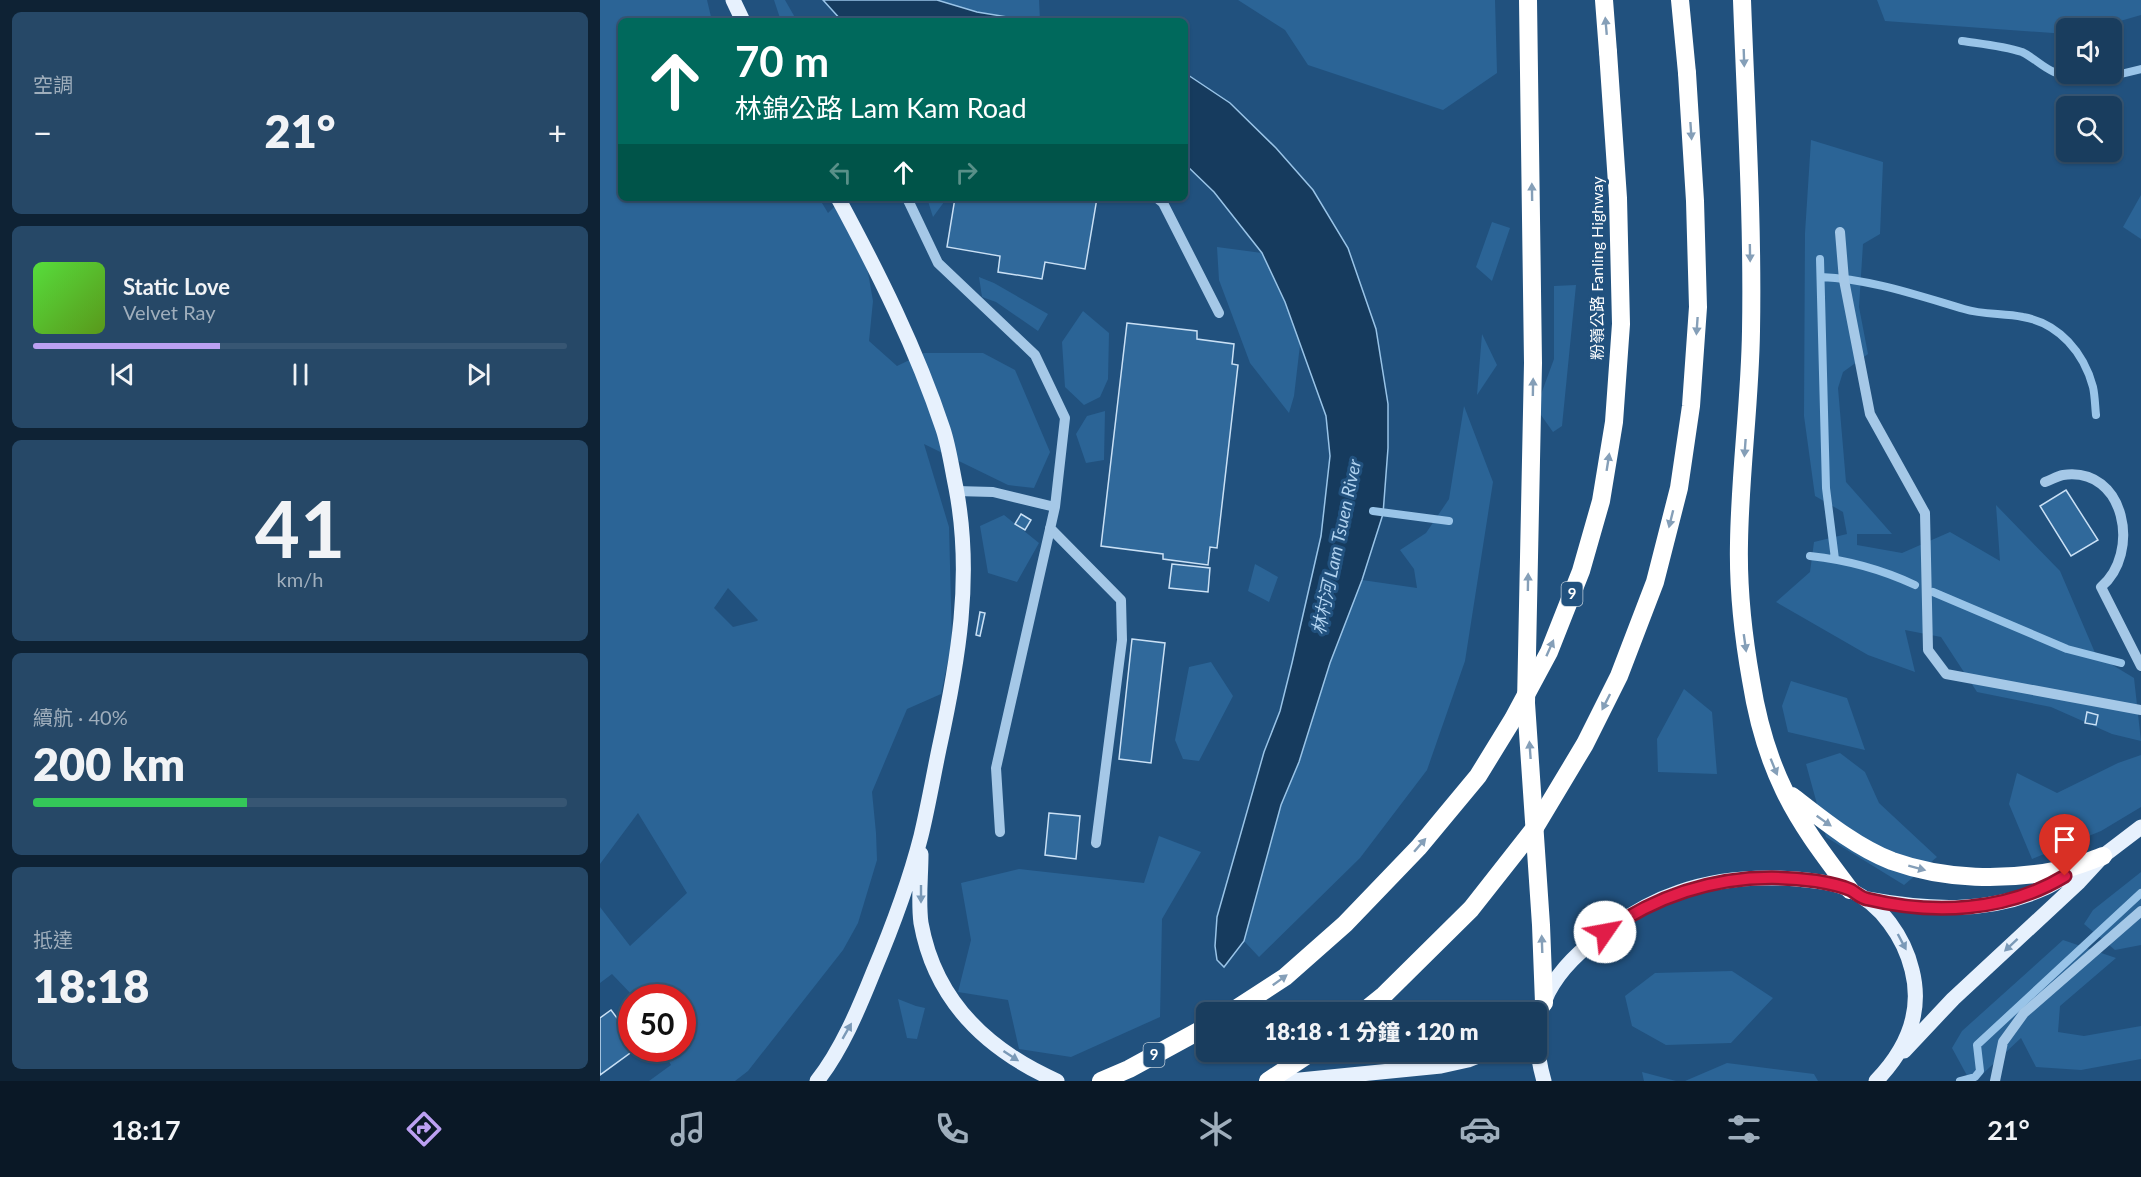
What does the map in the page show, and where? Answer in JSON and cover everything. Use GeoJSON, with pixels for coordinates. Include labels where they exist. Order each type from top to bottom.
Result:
{"type":"FeatureCollection","features":[{"type":"Feature","properties":{"kind":"highway"},"geometry":{"type":"LineString","coordinates":[[1528,0],[1533,363],[1526,703],[1542,926],[1540,1002]]}},
{"type":"Feature","properties":{"kind":"highway","name":"粉嶺公路 Fanling Highway"},"geometry":{"type":"LineString","coordinates":[[1246,1002],[1285,977],[1345,924],[1419,847],[1478,776],[1550,652],[1581,571],[1601,501],[1614,423],[1621,324],[1618,198],[1604,0]]}},
{"type":"Feature","properties":{"kind":"highway"},"geometry":{"type":"LineString","coordinates":[[1375,1002],[1471,909],[1534,829],[1585,744],[1619,676],[1655,582],[1679,488],[1691,406],[1698,307],[1695,201],[1680,0]]}},
{"type":"Feature","properties":{"kind":"highway"},"geometry":{"type":"LineString","coordinates":[[1742,0],[1750,209],[1751,331],[1739,541],[1741,609],[1756,710],[1765,745],[1784,790],[1809,833],[1857,894]]}},
{"type":"Feature","properties":{"kind":"highway"},"geometry":{"type":"LineString","coordinates":[[1784,790],[1828,824],[1868,849],[1890,860],[1928,871],[1970,877],[2003,876],[2061,870],[2103,856]]}},
{"type":"Feature","properties":{"kind":"highway","name":"9"},"geometry":{"type":"LineString","coordinates":[[1101,1081],[1129,1069],[1196,1032]]}},
{"type":"Feature","properties":{"kind":"highway"},"geometry":{"type":"LineString","coordinates":[[1268,1081],[1297,1062]]}},
{"type":"Feature","properties":{"kind":"main road"},"geometry":{"type":"LineString","coordinates":[[733,0],[742,18]]}},
{"type":"Feature","properties":{"kind":"main road"},"geometry":{"type":"LineString","coordinates":[[817,1081],[855,1018],[903,897],[921,836],[960,639],[963,598],[962,534],[956,491],[943,431],[918,364],[876,268],[840,201]]}},
{"type":"Feature","properties":{"kind":"main road"},"geometry":{"type":"LineString","coordinates":[[1546,1002],[1559,972],[1592,940],[1647,905],[1679,892],[1713,883],[1771,878],[1815,881],[1857,894],[1917,906],[1955,908],[1977,906],[2010,900],[2046,888],[2103,856],[2141,827]]}},
{"type":"Feature","properties":{"kind":"main road"},"geometry":{"type":"LineString","coordinates":[[921,836],[921,921],[928,952],[944,987],[964,1018],[992,1044],[1033,1071],[1057,1081]]}},
{"type":"Feature","properties":{"kind":"main road"},"geometry":{"type":"LineString","coordinates":[[1876,1081],[1953,999],[2079,882],[2103,856]]}},
{"type":"Feature","properties":{"kind":"main road"},"geometry":{"type":"LineString","coordinates":[[1857,894],[1880,912],[1900,937],[1915,979],[1915,1012],[1910,1030],[1892,1065]]}},
{"type":"Feature","properties":{"kind":"main road"},"geometry":{"type":"LineString","coordinates":[[1290,1081],[1441,1066],[1459,1062]]}},
{"type":"Feature","properties":{"kind":"main road"},"geometry":{"type":"LineString","coordinates":[[1539,1062],[1544,1081]]}},
{"type":"Feature","properties":{"kind":"lane"},"geometry":{"type":"LineString","coordinates":[[908,201],[938,262],[1035,355],[1065,418],[1055,507],[996,768],[1000,832]]}},
{"type":"Feature","properties":{"kind":"lane"},"geometry":{"type":"LineString","coordinates":[[1161,201],[1219,313]]}},
{"type":"Feature","properties":{"kind":"lane"},"geometry":{"type":"LineString","coordinates":[[1840,232],[1844,279],[1870,414],[1925,513],[1929,650],[1946,674],[2141,710]]}},
{"type":"Feature","properties":{"kind":"lane"},"geometry":{"type":"LineString","coordinates":[[2045,482],[2061,475],[2082,475],[2103,482],[2120,495],[2134,526]]}},
{"type":"Feature","properties":{"kind":"lane"},"geometry":{"type":"LineString","coordinates":[[956,491],[993,492],[1055,507]]}},
{"type":"Feature","properties":{"kind":"lane"},"geometry":{"type":"LineString","coordinates":[[1050,528],[1120,600],[1122,640],[1096,843]]}},
{"type":"Feature","properties":{"kind":"lane"},"geometry":{"type":"LineString","coordinates":[[2130,560],[2116,580],[2101,587],[2141,666]]}},
{"type":"Feature","properties":{"kind":"lane"},"geometry":{"type":"LineString","coordinates":[[1995,1081],[2003,1042],[2024,1013],[2141,911]]}},
{"type":"Feature","properties":{"kind":"shaded area"},"geometry":{"type":"Polygon","coordinates":[[[600,0],[707,0],[711,18],[618,18],[618,201],[821,201],[828,213],[840,201],[848,201],[860,227],[873,301],[869,341],[897,366],[924,353],[983,353],[1015,370],[1050,452],[1034,488],[1008,485],[924,444],[949,527],[952,642],[941,694],[907,709],[872,792],[877,860],[858,923],[843,950],[748,1071],[735,1081],[649,1081],[671,1065],[669,1062],[696,1062],[696,984],[622,984],[612,974],[600,983],[600,907],[630,946],[687,893],[638,813],[600,864],[600,0]],[[728,588],[714,608],[733,627],[758,620],[728,588]]]}},
{"type":"Feature","properties":{"kind":"shaded area"},"geometry":{"type":"Polygon","coordinates":[[[774,0],[785,0],[795,18],[780,18],[774,0]]]}},
{"type":"Feature","properties":{"kind":"shaded area"},"geometry":{"type":"Polygon","coordinates":[[[937,0],[1039,0],[1040,18],[1019,18],[977,12],[937,0]]]}},
{"type":"Feature","properties":{"kind":"shaded area"},"geometry":{"type":"Polygon","coordinates":[[[1238,0],[1495,0],[1497,73],[1443,110],[1308,65],[1285,30],[1238,0]]]}},
{"type":"Feature","properties":{"kind":"shaded area"},"geometry":{"type":"Polygon","coordinates":[[[1877,0],[2141,0],[2141,15],[2122,20],[2122,18],[2056,18],[2056,33],[1885,21],[1877,0]]]}},
{"type":"Feature","properties":{"kind":"shaded area"},"geometry":{"type":"Polygon","coordinates":[[[1811,140],[1883,162],[1880,234],[1863,244],[1859,307],[1868,354],[1843,372],[1838,388],[1846,482],[1892,534],[1857,534],[1857,545],[1902,553],[1950,532],[2000,561],[1996,505],[2060,571],[2096,655],[2134,678],[2141,741],[2112,734],[2051,707],[1977,692],[1941,637],[1905,630],[1915,672],[1868,655],[1776,602],[1810,572],[1814,542],[1847,534],[1843,512],[1815,496],[1804,416],[1805,233],[1811,140]]]}},
{"type":"Feature","properties":{"kind":"shaded area"},"geometry":{"type":"Polygon","coordinates":[[[2141,195],[2141,239],[2123,227],[2141,195]]]}},
{"type":"Feature","properties":{"kind":"shaded area"},"geometry":{"type":"Polygon","coordinates":[[[928,201],[945,201],[933,217],[928,201]]]}},
{"type":"Feature","properties":{"kind":"shaded area"},"geometry":{"type":"Polygon","coordinates":[[[1492,222],[1510,228],[1492,281],[1476,267],[1492,222]]]}},
{"type":"Feature","properties":{"kind":"shaded area"},"geometry":{"type":"Polygon","coordinates":[[[1217,247],[1262,253],[1285,302],[1300,345],[1294,396],[1289,413],[1250,363],[1219,280],[1217,247]]]}},
{"type":"Feature","properties":{"kind":"shaded area"},"geometry":{"type":"Polygon","coordinates":[[[979,277],[994,283],[1048,314],[1038,331],[996,302],[982,297],[979,277]]]}},
{"type":"Feature","properties":{"kind":"shaded area"},"geometry":{"type":"Polygon","coordinates":[[[1576,285],[1562,426],[1553,432],[1536,408],[1554,359],[1554,286],[1576,285]]]}},
{"type":"Feature","properties":{"kind":"shaded area"},"geometry":{"type":"Polygon","coordinates":[[[1083,311],[1109,333],[1108,379],[1100,397],[1084,405],[1065,387],[1062,342],[1083,311]]]}},
{"type":"Feature","properties":{"kind":"shaded area"},"geometry":{"type":"Polygon","coordinates":[[[1482,334],[1497,365],[1477,395],[1482,334]]]}},
{"type":"Feature","properties":{"kind":"shaded area"},"geometry":{"type":"Polygon","coordinates":[[[1464,406],[1493,482],[1465,661],[1427,770],[1360,858],[1259,957],[1244,941],[1281,805],[1299,762],[1330,663],[1362,580],[1417,588],[1414,569],[1400,550],[1426,533],[1449,499],[1464,406]]]}},
{"type":"Feature","properties":{"kind":"shaded area"},"geometry":{"type":"Polygon","coordinates":[[[1105,411],[1104,460],[1086,463],[1076,434],[1087,416],[1105,411]]]}},
{"type":"Feature","properties":{"kind":"shaded area"},"geometry":{"type":"Polygon","coordinates":[[[1004,515],[1039,543],[1017,582],[988,573],[980,526],[1004,515]]]}},
{"type":"Feature","properties":{"kind":"shaded area"},"geometry":{"type":"Polygon","coordinates":[[[1255,564],[1278,577],[1269,602],[1248,591],[1255,564]]]}},
{"type":"Feature","properties":{"kind":"shaded area"},"geometry":{"type":"Polygon","coordinates":[[[1211,662],[1233,696],[1199,761],[1183,759],[1175,740],[1189,667],[1211,662]]]}},
{"type":"Feature","properties":{"kind":"shaded area"},"geometry":{"type":"Polygon","coordinates":[[[1791,681],[1847,698],[1865,750],[1788,732],[1782,706],[1791,681]]]}},
{"type":"Feature","properties":{"kind":"shaded area"},"geometry":{"type":"Polygon","coordinates":[[[1684,689],[1712,712],[1717,774],[1658,772],[1657,739],[1684,689]]]}},
{"type":"Feature","properties":{"kind":"shaded area"},"geometry":{"type":"Polygon","coordinates":[[[1840,753],[1865,772],[1879,803],[1937,857],[1904,885],[1826,837],[1806,764],[1840,753]]]}},
{"type":"Feature","properties":{"kind":"shaded area"},"geometry":{"type":"Polygon","coordinates":[[[2141,755],[2141,807],[2101,831],[2032,859],[2009,804],[2017,773],[2057,793],[2118,763],[2141,755]]]}},
{"type":"Feature","properties":{"kind":"shaded area"},"geometry":{"type":"Polygon","coordinates":[[[1159,836],[1201,852],[1162,919],[1160,1017],[1071,1057],[1019,1049],[1008,1000],[958,992],[971,940],[961,883],[1019,869],[1144,883],[1159,836]]]}},
{"type":"Feature","properties":{"kind":"shaded area"},"geometry":{"type":"Polygon","coordinates":[[[2141,872],[2141,945],[2115,950],[2084,924],[2093,910],[2141,872]]]}},
{"type":"Feature","properties":{"kind":"shaded area"},"geometry":{"type":"Polygon","coordinates":[[[2063,940],[2116,958],[2060,1006],[2058,1032],[2084,1036],[2141,1026],[2141,1059],[2081,1070],[2036,1067],[2021,1038],[1975,1081],[1970,1081],[1952,1048],[1962,1031],[2063,940]]]}},
{"type":"Feature","properties":{"kind":"shaded area"},"geometry":{"type":"Polygon","coordinates":[[[1732,971],[1773,998],[1731,1043],[1666,1045],[1632,1026],[1625,996],[1655,973],[1732,971]]]}},
{"type":"Feature","properties":{"kind":"shaded area"},"geometry":{"type":"Polygon","coordinates":[[[898,999],[925,1008],[917,1039],[907,1038],[898,999]]]}},
{"type":"Feature","properties":{"kind":"shaded area"},"geometry":{"type":"Polygon","coordinates":[[[1727,1063],[1814,1074],[1818,1081],[1685,1081],[1727,1063]]]}},
{"type":"Feature","properties":{"kind":"shaded area"},"geometry":{"type":"Polygon","coordinates":[[[1642,1072],[1676,1081],[1644,1081],[1642,1072]]]}},
{"type":"Feature","properties":{"kind":"water"},"geometry":{"type":"Polygon","coordinates":[[[823,0],[937,0],[977,12],[1014,18],[839,18],[823,0]]]}},
{"type":"Feature","properties":{"kind":"water","name":"林村河 Lam Tsuen River"},"geometry":{"type":"Polygon","coordinates":[[[1188,75],[1230,103],[1276,148],[1313,190],[1348,248],[1376,329],[1388,404],[1388,448],[1383,514],[1362,580],[1330,663],[1299,762],[1281,805],[1244,941],[1224,967],[1217,960],[1215,946],[1217,917],[1264,752],[1280,711],[1292,663],[1321,536],[1330,456],[1326,416],[1285,302],[1262,253],[1214,192],[1188,167],[1188,75]]]}},
{"type":"Feature","properties":{"kind":"building"},"geometry":{"type":"Polygon","coordinates":[[[955,201],[1096,201],[1085,269],[1045,262],[1042,279],[998,272],[1000,256],[947,247],[955,201]]]}},
{"type":"Feature","properties":{"kind":"building"},"geometry":{"type":"Polygon","coordinates":[[[1127,323],[1197,331],[1197,339],[1234,344],[1232,364],[1238,365],[1217,548],[1210,547],[1208,565],[1163,559],[1163,554],[1101,546],[1127,323]]]}},
{"type":"Feature","properties":{"kind":"building"},"geometry":{"type":"Polygon","coordinates":[[[2066,490],[2098,540],[2071,556],[2040,506],[2066,490]]]}},
{"type":"Feature","properties":{"kind":"building"},"geometry":{"type":"Polygon","coordinates":[[[1021,514],[1031,520],[1025,530],[1015,524],[1021,514]]]}},
{"type":"Feature","properties":{"kind":"building"},"geometry":{"type":"Polygon","coordinates":[[[1172,564],[1210,568],[1208,592],[1169,588],[1172,564]]]}},
{"type":"Feature","properties":{"kind":"building"},"geometry":{"type":"Polygon","coordinates":[[[980,612],[985,613],[980,636],[976,635],[980,612]]]}},
{"type":"Feature","properties":{"kind":"building"},"geometry":{"type":"Polygon","coordinates":[[[1132,639],[1165,643],[1151,763],[1119,759],[1132,639]]]}},
{"type":"Feature","properties":{"kind":"building"},"geometry":{"type":"Polygon","coordinates":[[[2087,712],[2098,715],[2096,725],[2085,723],[2087,712]]]}},
{"type":"Feature","properties":{"kind":"building"},"geometry":{"type":"Polygon","coordinates":[[[1049,813],[1080,816],[1076,859],[1045,855],[1049,813]]]}},
{"type":"Feature","properties":{"kind":"building"},"geometry":{"type":"Polygon","coordinates":[[[611,1010],[618,1019],[618,1062],[600,1075],[600,1018],[611,1010]]]}},
{"type":"Feature","properties":{"kind":"waterway"},"geometry":{"type":"LineString","coordinates":[[1962,41],[2022,52],[2050,70],[2074,77],[2109,76],[2141,69]]}},
{"type":"Feature","properties":{"kind":"waterway"},"geometry":{"type":"LineString","coordinates":[[1820,259],[1826,488],[1835,559]]}},
{"type":"Feature","properties":{"kind":"waterway"},"geometry":{"type":"LineString","coordinates":[[1821,277],[1875,284],[1971,311],[2023,317],[2048,326],[2059,333],[2076,351],[2089,374],[2096,415]]}},
{"type":"Feature","properties":{"kind":"waterway"},"geometry":{"type":"LineString","coordinates":[[1373,511],[1449,521]]}},
{"type":"Feature","properties":{"kind":"waterway"},"geometry":{"type":"LineString","coordinates":[[1810,556],[1864,566],[1915,585]]}},
{"type":"Feature","properties":{"kind":"waterway"},"geometry":{"type":"LineString","coordinates":[[1933,592],[2067,649],[2121,663]]}},
{"type":"Feature","properties":{"kind":"waterway"},"geometry":{"type":"LineString","coordinates":[[1960,1081],[1975,1077],[1980,1071],[1977,1045],[2141,893]]}},
{"type":"Feature","properties":{"kind":"route"},"geometry":{"type":"LineString","coordinates":[[1605,932],[1647,905],[1679,892],[1713,883],[1783,878],[1815,881],[1850,890],[1864,898],[1894,904],[1955,908],[2010,900],[2046,888],[2065,876]]}}]}
